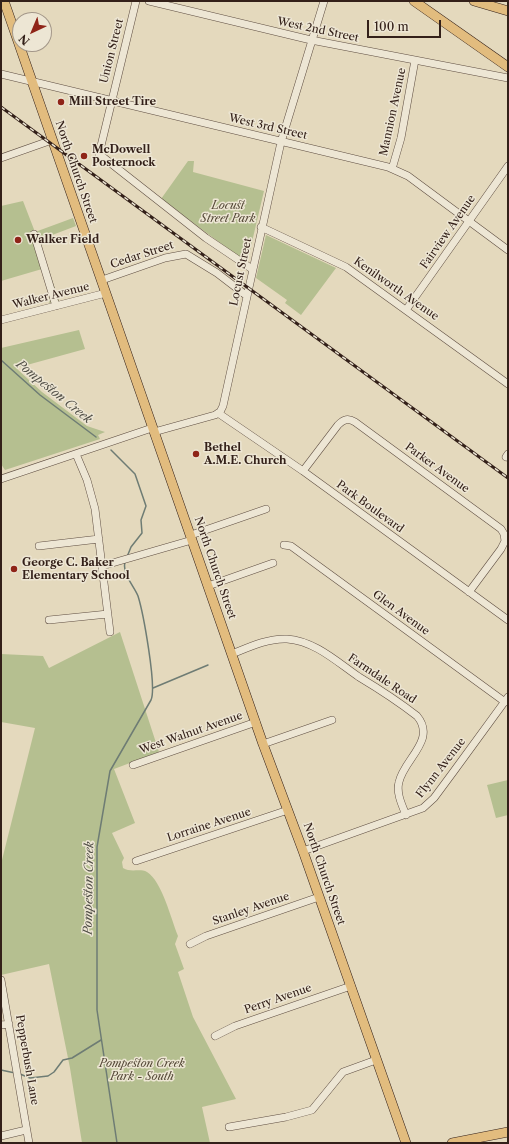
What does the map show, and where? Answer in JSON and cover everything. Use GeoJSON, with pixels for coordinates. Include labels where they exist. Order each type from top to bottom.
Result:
{"type":"FeatureCollection","features":[{"type":"Feature","properties":{"kind":"main road","name":"North Church Street"},"geometry":{"type":"LineString","coordinates":[[4,1],[153,430],[406,1143]]}},
{"type":"Feature","properties":{"kind":"main road"},"geometry":{"type":"LineString","coordinates":[[474,1],[508,11]]}},
{"type":"Feature","properties":{"kind":"main road"},"geometry":{"type":"LineString","coordinates":[[417,2],[508,67]]}},
{"type":"Feature","properties":{"kind":"main road"},"geometry":{"type":"LineString","coordinates":[[452,1143],[508,1132]]}},
{"type":"Feature","properties":{"kind":"street","name":"Union Street"},"geometry":{"type":"LineString","coordinates":[[136,1],[99,154],[206,238],[252,269]]}},
{"type":"Feature","properties":{"kind":"street","name":"West 2nd Street"},"geometry":{"type":"LineString","coordinates":[[148,1],[311,40],[508,78]]}},
{"type":"Feature","properties":{"kind":"street","name":"Locust Street"},"geometry":{"type":"LineString","coordinates":[[218,413],[222,409],[225,402],[252,269],[281,142],[324,1]]}},
{"type":"Feature","properties":{"kind":"street","name":"Mannion Avenue"},"geometry":{"type":"LineString","coordinates":[[392,169],[401,138],[415,60]]}},
{"type":"Feature","properties":{"kind":"street","name":"West 3rd Street"},"geometry":{"type":"LineString","coordinates":[[1,74],[392,169],[408,176],[508,250]]}},
{"type":"Feature","properties":{"kind":"street"},"geometry":{"type":"LineString","coordinates":[[1,158],[52,140]]}},
{"type":"Feature","properties":{"kind":"street","name":"Fairview Avenue"},"geometry":{"type":"LineString","coordinates":[[406,310],[508,166]]}},
{"type":"Feature","properties":{"kind":"street","name":"Kenilworth Avenue"},"geometry":{"type":"LineString","coordinates":[[262,228],[346,267],[508,384]]}},
{"type":"Feature","properties":{"kind":"street"},"geometry":{"type":"LineString","coordinates":[[34,234],[56,306]]}},
{"type":"Feature","properties":{"kind":"street","name":"Cedar Street"},"geometry":{"type":"LineString","coordinates":[[102,280],[165,258],[186,254],[217,273],[247,296]]}},
{"type":"Feature","properties":{"kind":"street","name":"Walker Avenue"},"geometry":{"type":"LineString","coordinates":[[1,320],[106,293]]}},
{"type":"Feature","properties":{"kind":"street"},"geometry":{"type":"LineString","coordinates":[[1,479],[153,430],[218,413]]}},
{"type":"Feature","properties":{"kind":"street","name":"Park Boulevard"},"geometry":{"type":"LineString","coordinates":[[218,413],[303,471],[508,620]]}},
{"type":"Feature","properties":{"kind":"street","name":"Parker Avenue"},"geometry":{"type":"LineString","coordinates":[[303,471],[338,425],[345,419],[352,420],[503,532],[505,538],[502,549],[469,592]]}},
{"type":"Feature","properties":{"kind":"street"},"geometry":{"type":"LineString","coordinates":[[76,454],[94,502],[110,632]]}},
{"type":"Feature","properties":{"kind":"street"},"geometry":{"type":"LineString","coordinates":[[102,566],[192,538],[266,509]]}},
{"type":"Feature","properties":{"kind":"street"},"geometry":{"type":"LineString","coordinates":[[39,546],[99,539]]}},
{"type":"Feature","properties":{"kind":"street","name":"Glen Avenue"},"geometry":{"type":"LineString","coordinates":[[284,545],[291,546],[506,699]]}},
{"type":"Feature","properties":{"kind":"street"},"geometry":{"type":"LineString","coordinates":[[208,586],[273,563]]}},
{"type":"Feature","properties":{"kind":"street"},"geometry":{"type":"LineString","coordinates":[[49,620],[108,614]]}},
{"type":"Feature","properties":{"kind":"street","name":"Farmdale Road"},"geometry":{"type":"LineString","coordinates":[[232,654],[258,643],[276,639],[288,639],[304,643],[327,655],[417,716],[424,726],[424,737],[398,783],[399,796],[406,815]]}},
{"type":"Feature","properties":{"kind":"street","name":"Flynn Avenue"},"geometry":{"type":"LineString","coordinates":[[303,851],[423,808],[434,798],[506,699]]}},
{"type":"Feature","properties":{"kind":"street"},"geometry":{"type":"LineString","coordinates":[[264,744],[332,720]]}},
{"type":"Feature","properties":{"kind":"street","name":"West Walnut Avenue"},"geometry":{"type":"LineString","coordinates":[[133,766],[256,722]]}},
{"type":"Feature","properties":{"kind":"street","name":"Lorraine Avenue"},"geometry":{"type":"LineString","coordinates":[[136,861],[288,810]]}},
{"type":"Feature","properties":{"kind":"street","name":"Stanley Avenue"},"geometry":{"type":"LineString","coordinates":[[190,944],[206,936],[319,897]]}},
{"type":"Feature","properties":{"kind":"street","name":"Pepperbush Lane"},"geometry":{"type":"LineString","coordinates":[[1,980],[25,1112],[26,1130],[29,1143]]}},
{"type":"Feature","properties":{"kind":"street","name":"Perry Avenue"},"geometry":{"type":"LineString","coordinates":[[215,1036],[235,1026],[351,986]]}},
{"type":"Feature","properties":{"kind":"street"},"geometry":{"type":"LineString","coordinates":[[1,1026],[9,1024]]}},
{"type":"Feature","properties":{"kind":"street"},"geometry":{"type":"LineString","coordinates":[[229,1127],[286,1117],[312,1110],[343,1072],[376,1060]]}},
{"type":"Feature","properties":{"kind":"street"},"geometry":{"type":"LineString","coordinates":[[1,1136],[26,1130]]}},
{"type":"Feature","properties":{"kind":"green space","name":"Locust Street Park"},"geometry":{"type":"Polygon","coordinates":[[[188,161],[194,161],[193,172],[264,191],[247,263],[161,199],[188,161]]]}},
{"type":"Feature","properties":{"kind":"green space"},"geometry":{"type":"Polygon","coordinates":[[[23,201],[35,232],[73,218],[76,226],[39,240],[59,301],[49,303],[50,300],[42,269],[1,281],[1,206],[23,201]]]}},
{"type":"Feature","properties":{"kind":"green space","name":"Locust Street Park"},"geometry":{"type":"Polygon","coordinates":[[[266,235],[336,268],[301,315],[285,303],[287,300],[256,278],[266,235]]]}},
{"type":"Feature","properties":{"kind":"green space"},"geometry":{"type":"Polygon","coordinates":[[[79,330],[85,349],[16,368],[42,392],[87,426],[105,432],[98,435],[100,439],[5,470],[1,464],[1,348],[79,330]]]}},
{"type":"Feature","properties":{"kind":"green space","name":"Pompeston Creek Park - South"},"geometry":{"type":"Polygon","coordinates":[[[120,632],[159,752],[114,769],[135,823],[112,833],[124,858],[122,862],[123,868],[147,872],[157,883],[162,892],[178,936],[175,944],[184,969],[178,972],[193,1017],[236,1099],[202,1107],[210,1143],[82,1143],[70,1068],[49,964],[1,975],[1,864],[35,728],[1,722],[1,654],[43,656],[49,668],[120,632]]]}},
{"type":"Feature","properties":{"kind":"green space"},"geometry":{"type":"Polygon","coordinates":[[[508,780],[508,815],[496,818],[487,785],[508,780]]]}},
{"type":"Feature","properties":{"kind":"waterway","name":"Pompeston Creek"},"geometry":{"type":"LineString","coordinates":[[1,360],[40,395],[96,437]]}},
{"type":"Feature","properties":{"kind":"waterway","name":"Pompeston Creek"},"geometry":{"type":"LineString","coordinates":[[111,450],[135,474],[146,506],[141,520],[142,533],[131,547],[127,557]]}},
{"type":"Feature","properties":{"kind":"waterway","name":"Pompeston Creek"},"geometry":{"type":"LineString","coordinates":[[117,1143],[97,1010],[97,847],[110,771],[151,700],[152,692],[149,649],[143,617],[138,596],[125,571],[125,562]]}},
{"type":"Feature","properties":{"kind":"waterway"},"geometry":{"type":"LineString","coordinates":[[153,688],[208,665]]}},
{"type":"Feature","properties":{"kind":"waterway"},"geometry":{"type":"LineString","coordinates":[[20,1074],[30,1078],[48,1076],[54,1072],[63,1060],[72,1058],[101,1040]]}},
{"type":"Feature","properties":{"kind":"waterway"},"geometry":{"type":"LineString","coordinates":[[1,1070],[15,1073]]}},
{"type":"Feature","properties":{"kind":"railway"},"geometry":{"type":"LineString","coordinates":[[1,107],[508,478]]}},
{"type":"Feature","properties":{"kind":"place","name":"Mill Street Tire"},"geometry":{"type":"Point","coordinates":[61,102]}},
{"type":"Feature","properties":{"kind":"place","name":"McDowell Posternock"},"geometry":{"type":"Point","coordinates":[84,156]}},
{"type":"Feature","properties":{"kind":"place","name":"Walker Field"},"geometry":{"type":"Point","coordinates":[18,240]}},
{"type":"Feature","properties":{"kind":"place","name":"Bethel A.M.E. Church"},"geometry":{"type":"Point","coordinates":[196,454]}},
{"type":"Feature","properties":{"kind":"place","name":"George C. Baker Elementary School"},"geometry":{"type":"Point","coordinates":[14,569]}}]}
